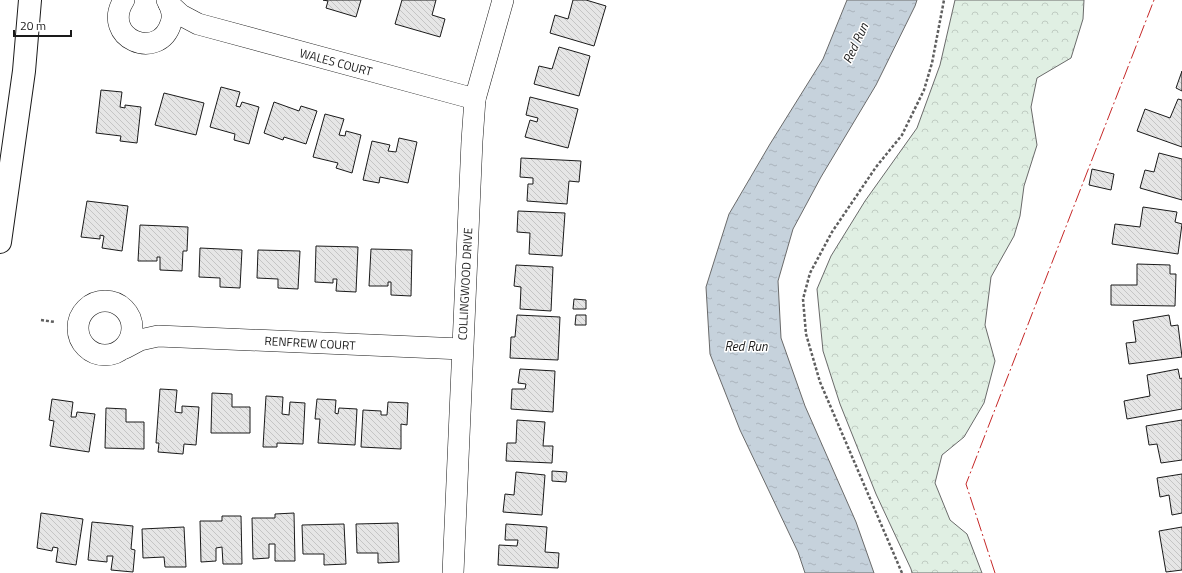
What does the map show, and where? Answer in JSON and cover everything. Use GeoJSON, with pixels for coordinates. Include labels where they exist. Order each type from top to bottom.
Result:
{"type":"FeatureCollection","features":[{"type":"Feature","properties":{"kind":"main road"},"geometry":{"type":"LineString","coordinates":[[0,242],[24,71],[30,0]]}},
{"type":"Feature","properties":{"kind":"street","name":"WALES COURT"},"geometry":{"type":"LineString","coordinates":[[124,0],[120,6],[118,15],[119,24],[123,33],[138,43],[148,44],[157,41],[180,28],[198,24]]}},
{"type":"Feature","properties":{"kind":"street","name":"COLLINGWOOD DRIVE"},"geometry":{"type":"LineString","coordinates":[[453,573],[462,349],[475,99],[503,0]]}},
{"type":"Feature","properties":{"kind":"street","name":"WALES COURT"},"geometry":{"type":"LineString","coordinates":[[165,36],[170,29],[172,21],[172,12],[168,2]]}},
{"type":"Feature","properties":{"kind":"street","name":"WALES COURT"},"geometry":{"type":"LineString","coordinates":[[168,2],[181,15],[198,24],[475,99]]}},
{"type":"Feature","properties":{"kind":"street","name":"RENFREW COURT"},"geometry":{"type":"LineString","coordinates":[[158,336],[142,327],[124,308],[109,301],[92,305],[85,310],[80,318],[78,327],[79,336],[83,345],[98,355],[108,356],[117,353],[140,340],[158,336],[462,349]]}},
{"type":"Feature","properties":{"kind":"street"},"geometry":{"type":"LineString","coordinates":[[125,348],[130,341],[132,332],[130,316]]}},
{"type":"Feature","properties":{"kind":"path"},"geometry":{"type":"LineString","coordinates":[[902,573],[820,382],[806,334],[803,299],[810,273],[832,232],[876,167],[902,135],[924,90],[932,63],[944,0]]}},
{"type":"Feature","properties":{"kind":"path"},"geometry":{"type":"LineString","coordinates":[[41,320],[55,322]]}},
{"type":"Feature","properties":{"kind":"green space"},"geometry":{"type":"Polygon","coordinates":[[[955,0],[1084,0],[1083,19],[1071,58],[1037,78],[1031,107],[1037,145],[1024,186],[1020,216],[1014,236],[991,277],[985,325],[995,361],[984,403],[964,437],[942,455],[935,483],[950,520],[967,534],[982,573],[912,573],[876,494],[840,404],[823,351],[817,289],[831,256],[865,201],[917,128],[940,65],[955,0]]]}},
{"type":"Feature","properties":{"kind":"water","name":"Red Run"},"geometry":{"type":"Polygon","coordinates":[[[847,0],[917,0],[876,85],[821,177],[793,229],[778,281],[781,338],[805,406],[856,522],[874,573],[805,573],[798,552],[740,430],[710,354],[706,287],[729,214],[770,144],[823,59],[847,0]]]}},
{"type":"Feature","properties":{"kind":"building"},"geometry":{"type":"Polygon","coordinates":[[[323,0],[361,0],[356,17],[326,8],[328,1],[323,0]]]}},
{"type":"Feature","properties":{"kind":"building"},"geometry":{"type":"Polygon","coordinates":[[[402,0],[436,0],[432,15],[445,19],[440,37],[395,24],[402,0]]]}},
{"type":"Feature","properties":{"kind":"building"},"geometry":{"type":"Polygon","coordinates":[[[573,0],[586,0],[606,6],[594,46],[550,33],[555,15],[568,19],[573,0]]]}},
{"type":"Feature","properties":{"kind":"building"},"geometry":{"type":"Polygon","coordinates":[[[559,47],[590,56],[579,96],[534,84],[539,66],[552,69],[559,47]]]}},
{"type":"Feature","properties":{"kind":"building"},"geometry":{"type":"Polygon","coordinates":[[[1182,71],[1182,91],[1176,88],[1182,71]]]}},
{"type":"Feature","properties":{"kind":"building"},"geometry":{"type":"Polygon","coordinates":[[[221,87],[240,92],[236,106],[240,107],[242,102],[259,107],[249,144],[234,140],[235,134],[210,127],[221,87]]]}},
{"type":"Feature","properties":{"kind":"building"},"geometry":{"type":"Polygon","coordinates":[[[101,90],[122,92],[120,107],[125,108],[125,105],[141,107],[137,143],[120,141],[121,136],[96,133],[101,90]]]}},
{"type":"Feature","properties":{"kind":"building"},"geometry":{"type":"Polygon","coordinates":[[[164,93],[204,103],[196,135],[155,125],[164,93]]]}},
{"type":"Feature","properties":{"kind":"building"},"geometry":{"type":"Polygon","coordinates":[[[530,97],[578,109],[568,148],[525,137],[530,120],[537,122],[538,118],[526,115],[530,97]]]}},
{"type":"Feature","properties":{"kind":"building"},"geometry":{"type":"Polygon","coordinates":[[[1178,99],[1182,100],[1182,147],[1137,131],[1145,109],[1170,118],[1178,99]]]}},
{"type":"Feature","properties":{"kind":"building"},"geometry":{"type":"Polygon","coordinates":[[[274,102],[299,111],[301,106],[317,111],[306,144],[284,137],[283,140],[264,133],[274,102]]]}},
{"type":"Feature","properties":{"kind":"building"},"geometry":{"type":"Polygon","coordinates":[[[325,114],[344,119],[339,135],[345,136],[346,131],[361,135],[352,173],[336,168],[338,163],[313,157],[325,114]]]}},
{"type":"Feature","properties":{"kind":"building"},"geometry":{"type":"Polygon","coordinates":[[[399,138],[417,142],[408,183],[380,177],[379,183],[363,180],[372,141],[390,145],[388,151],[396,152],[399,138]]]}},
{"type":"Feature","properties":{"kind":"building"},"geometry":{"type":"Polygon","coordinates":[[[1159,153],[1182,159],[1182,200],[1140,188],[1145,170],[1154,172],[1159,153]]]}},
{"type":"Feature","properties":{"kind":"building"},"geometry":{"type":"Polygon","coordinates":[[[521,158],[581,161],[579,182],[569,181],[567,204],[527,201],[528,184],[533,184],[533,178],[520,177],[521,158]]]}},
{"type":"Feature","properties":{"kind":"building"},"geometry":{"type":"Polygon","coordinates":[[[1092,169],[1114,174],[1111,190],[1089,185],[1092,169]]]}},
{"type":"Feature","properties":{"kind":"building"},"geometry":{"type":"Polygon","coordinates":[[[87,201],[128,206],[122,251],[102,248],[104,236],[100,235],[100,239],[81,237],[87,201]]]}},
{"type":"Feature","properties":{"kind":"building"},"geometry":{"type":"Polygon","coordinates":[[[1143,207],[1177,212],[1175,222],[1182,224],[1178,254],[1112,244],[1115,224],[1140,227],[1143,207]]]}},
{"type":"Feature","properties":{"kind":"building"},"geometry":{"type":"Polygon","coordinates":[[[518,211],[565,213],[562,256],[529,254],[530,233],[517,232],[518,211]]]}},
{"type":"Feature","properties":{"kind":"building"},"geometry":{"type":"Polygon","coordinates":[[[140,225],[188,227],[187,251],[183,251],[182,271],[160,270],[160,257],[157,257],[157,261],[138,261],[140,225]]]}},
{"type":"Feature","properties":{"kind":"building"},"geometry":{"type":"Polygon","coordinates":[[[316,246],[358,247],[356,292],[336,291],[337,279],[333,279],[333,283],[315,282],[316,246]]]}},
{"type":"Feature","properties":{"kind":"building"},"geometry":{"type":"Polygon","coordinates":[[[200,248],[242,250],[240,288],[220,287],[220,278],[199,277],[200,248]]]}},
{"type":"Feature","properties":{"kind":"building"},"geometry":{"type":"Polygon","coordinates":[[[371,249],[412,250],[411,296],[391,295],[391,282],[388,282],[388,286],[369,286],[371,249]]]}},
{"type":"Feature","properties":{"kind":"building"},"geometry":{"type":"Polygon","coordinates":[[[258,250],[300,251],[298,289],[278,288],[278,279],[257,278],[258,250]]]}},
{"type":"Feature","properties":{"kind":"building"},"geometry":{"type":"Polygon","coordinates":[[[1137,264],[1170,265],[1170,274],[1176,274],[1175,306],[1111,305],[1111,285],[1137,285],[1137,264]]]}},
{"type":"Feature","properties":{"kind":"building"},"geometry":{"type":"Polygon","coordinates":[[[516,265],[553,267],[551,311],[520,309],[521,287],[514,286],[516,265]]]}},
{"type":"Feature","properties":{"kind":"building"},"geometry":{"type":"Polygon","coordinates":[[[574,299],[586,300],[586,309],[573,309],[574,299]]]}},
{"type":"Feature","properties":{"kind":"building"},"geometry":{"type":"Polygon","coordinates":[[[517,315],[560,317],[558,360],[510,358],[511,337],[515,337],[517,315]]]}},
{"type":"Feature","properties":{"kind":"building"},"geometry":{"type":"Polygon","coordinates":[[[576,315],[586,315],[586,325],[575,325],[576,315]]]}},
{"type":"Feature","properties":{"kind":"building"},"geometry":{"type":"Polygon","coordinates":[[[1169,315],[1171,326],[1178,325],[1182,357],[1129,364],[1126,343],[1136,342],[1133,321],[1169,315]]]}},
{"type":"Feature","properties":{"kind":"building"},"geometry":{"type":"Polygon","coordinates":[[[520,369],[555,371],[553,412],[511,409],[512,389],[525,389],[526,384],[518,383],[520,369]]]}},
{"type":"Feature","properties":{"kind":"building"},"geometry":{"type":"Polygon","coordinates":[[[1178,369],[1180,379],[1182,378],[1182,409],[1127,419],[1124,401],[1150,396],[1147,375],[1178,369]]]}},
{"type":"Feature","properties":{"kind":"building"},"geometry":{"type":"Polygon","coordinates":[[[160,389],[177,390],[175,412],[182,413],[182,406],[199,407],[196,445],[184,444],[183,454],[158,452],[159,443],[156,443],[160,389]]]}},
{"type":"Feature","properties":{"kind":"building"},"geometry":{"type":"Polygon","coordinates":[[[212,393],[232,394],[232,407],[250,407],[250,433],[211,433],[212,393]]]}},
{"type":"Feature","properties":{"kind":"building"},"geometry":{"type":"Polygon","coordinates":[[[266,396],[283,397],[282,414],[289,415],[290,402],[305,403],[303,444],[277,443],[277,447],[263,447],[266,396]]]}},
{"type":"Feature","properties":{"kind":"building"},"geometry":{"type":"Polygon","coordinates":[[[52,399],[73,402],[71,417],[76,417],[77,412],[95,414],[89,452],[50,446],[54,421],[49,420],[52,399]]]}},
{"type":"Feature","properties":{"kind":"building"},"geometry":{"type":"Polygon","coordinates":[[[317,399],[336,400],[335,413],[338,414],[339,408],[357,409],[355,445],[318,443],[320,419],[315,419],[317,399]]]}},
{"type":"Feature","properties":{"kind":"building"},"geometry":{"type":"Polygon","coordinates":[[[388,402],[408,403],[407,425],[401,424],[401,449],[361,447],[363,410],[381,411],[381,415],[387,415],[388,402]]]}},
{"type":"Feature","properties":{"kind":"building"},"geometry":{"type":"Polygon","coordinates":[[[106,408],[126,409],[126,422],[144,422],[144,449],[105,448],[106,408]]]}},
{"type":"Feature","properties":{"kind":"building"},"geometry":{"type":"Polygon","coordinates":[[[517,420],[545,422],[543,446],[553,446],[552,463],[506,461],[507,443],[516,443],[517,420]]]}},
{"type":"Feature","properties":{"kind":"building"},"geometry":{"type":"Polygon","coordinates":[[[1182,420],[1182,460],[1161,463],[1157,444],[1149,445],[1146,426],[1182,420]]]}},
{"type":"Feature","properties":{"kind":"building"},"geometry":{"type":"Polygon","coordinates":[[[552,471],[567,472],[566,482],[552,481],[552,471]]]}},
{"type":"Feature","properties":{"kind":"building"},"geometry":{"type":"Polygon","coordinates":[[[516,472],[545,475],[542,515],[503,512],[505,494],[514,495],[516,472]]]}},
{"type":"Feature","properties":{"kind":"building"},"geometry":{"type":"Polygon","coordinates":[[[1182,474],[1182,513],[1172,515],[1169,495],[1160,497],[1157,478],[1182,474]]]}},
{"type":"Feature","properties":{"kind":"building"},"geometry":{"type":"Polygon","coordinates":[[[41,513],[83,519],[76,565],[56,562],[58,548],[53,547],[52,551],[37,548],[41,513]]]}},
{"type":"Feature","properties":{"kind":"building"},"geometry":{"type":"Polygon","coordinates":[[[294,513],[295,561],[275,561],[275,544],[269,544],[269,558],[253,559],[252,518],[275,518],[275,514],[294,513]]]}},
{"type":"Feature","properties":{"kind":"building"},"geometry":{"type":"Polygon","coordinates":[[[222,516],[241,516],[242,564],[223,564],[222,547],[216,548],[216,561],[201,562],[200,521],[222,521],[222,516]]]}},
{"type":"Feature","properties":{"kind":"building"},"geometry":{"type":"Polygon","coordinates":[[[92,522],[133,526],[131,549],[135,550],[133,572],[111,570],[113,556],[107,556],[107,562],[88,560],[92,522]]]}},
{"type":"Feature","properties":{"kind":"building"},"geometry":{"type":"Polygon","coordinates":[[[398,523],[399,562],[378,563],[378,553],[357,553],[356,524],[398,523]]]}},
{"type":"Feature","properties":{"kind":"building"},"geometry":{"type":"Polygon","coordinates":[[[344,524],[346,564],[324,565],[324,554],[303,554],[302,525],[344,524]]]}},
{"type":"Feature","properties":{"kind":"building"},"geometry":{"type":"Polygon","coordinates":[[[506,524],[547,527],[545,552],[559,553],[558,568],[498,565],[499,545],[517,546],[518,540],[505,540],[506,524]]]}},
{"type":"Feature","properties":{"kind":"building"},"geometry":{"type":"Polygon","coordinates":[[[184,527],[186,567],[165,567],[164,557],[143,558],[142,529],[184,527]]]}},
{"type":"Feature","properties":{"kind":"building"},"geometry":{"type":"Polygon","coordinates":[[[1182,527],[1182,570],[1166,572],[1159,531],[1182,527]]]}},
{"type":"Feature","properties":{"kind":"power"},"geometry":{"type":"LineString","coordinates":[[995,573],[966,484],[1154,0]]}}]}
